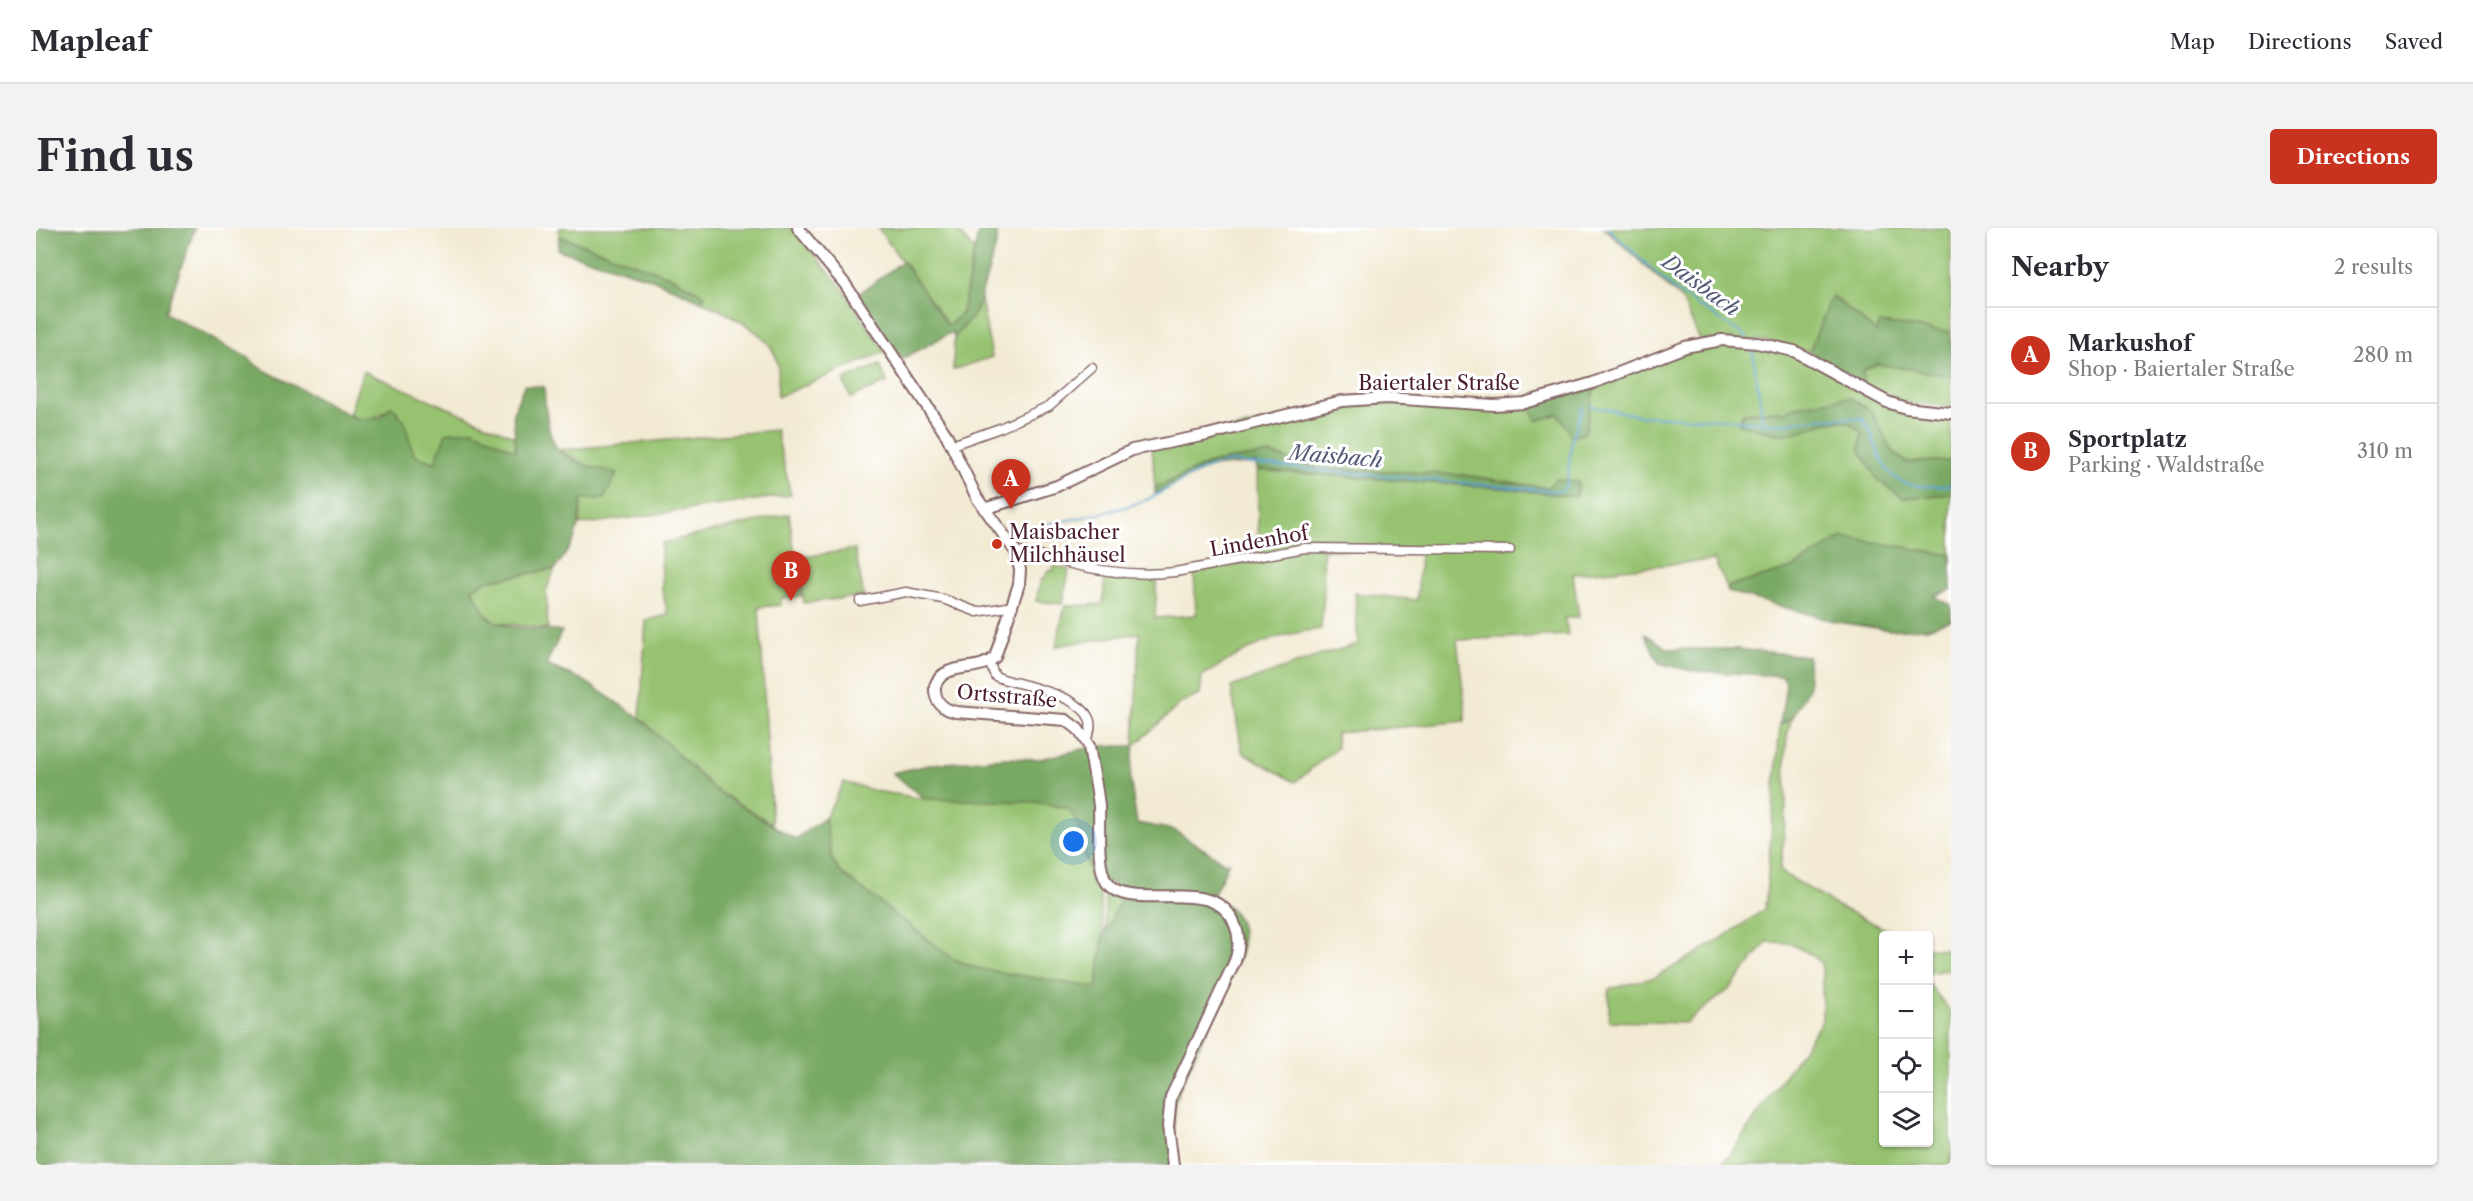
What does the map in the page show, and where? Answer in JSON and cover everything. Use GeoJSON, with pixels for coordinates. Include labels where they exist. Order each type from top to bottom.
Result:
{"type":"FeatureCollection","features":[{"type":"Feature","properties":{"kind":"street"},"geometry":{"type":"LineString","coordinates":[[798,228],[845,284],[952,445],[970,488],[1016,552]]}},
{"type":"Feature","properties":{"kind":"street","name":"Baiertaler Straße"},"geometry":{"type":"LineString","coordinates":[[984,509],[1057,486],[1132,450],[1207,435],[1342,401],[1387,398],[1494,405],[1524,403],[1593,383],[1685,347],[1711,340],[1757,343],[1798,353],[1891,404],[1906,408],[1951,412]]}},
{"type":"Feature","properties":{"kind":"street"},"geometry":{"type":"LineString","coordinates":[[952,445],[1000,428],[1049,406],[1092,368]]}},
{"type":"Feature","properties":{"kind":"street","name":"Lindenhof"},"geometry":{"type":"LineString","coordinates":[[1016,552],[1039,554],[1069,564],[1098,569],[1154,574],[1305,548],[1510,550]]}},
{"type":"Feature","properties":{"kind":"street","name":"Ortsstraße"},"geometry":{"type":"LineString","coordinates":[[1016,552],[1020,570],[1012,606],[997,653],[989,662],[952,670],[941,675],[936,683],[936,696],[942,706],[956,712],[1066,720],[1075,725],[1087,742]]}},
{"type":"Feature","properties":{"kind":"street"},"geometry":{"type":"LineString","coordinates":[[860,601],[906,592],[942,599],[977,612],[1012,606]]}},
{"type":"Feature","properties":{"kind":"street"},"geometry":{"type":"LineString","coordinates":[[989,662],[995,676],[1003,680],[1056,692],[1071,700],[1083,711],[1091,723],[1091,732],[1087,742],[1099,803],[1101,861],[1107,883],[1117,892],[1132,895],[1208,899],[1229,914],[1238,934],[1238,952],[1235,961],[1171,1097],[1167,1126],[1173,1165]]}},
{"type":"Feature","properties":{"kind":"green space"},"geometry":{"type":"Polygon","coordinates":[[[36,228],[195,228],[165,313],[249,358],[257,366],[357,419],[380,417],[392,406],[404,421],[414,455],[435,463],[446,433],[473,430],[516,451],[513,413],[524,385],[544,387],[549,430],[560,451],[580,463],[617,473],[604,499],[581,499],[578,529],[555,569],[486,581],[472,589],[484,611],[492,619],[510,626],[562,631],[546,665],[583,680],[640,718],[714,789],[795,839],[825,818],[832,860],[840,872],[952,958],[975,968],[1097,988],[1103,938],[1121,898],[1114,884],[1099,880],[1093,884],[1077,823],[1069,809],[1037,802],[925,799],[892,773],[933,764],[1006,758],[1040,759],[1096,746],[1134,746],[1130,778],[1137,823],[1174,830],[1225,863],[1229,862],[1213,896],[1234,913],[1241,925],[1242,933],[1241,952],[1175,1100],[1173,1149],[1178,1165],[36,1165],[36,228]]]}},
{"type":"Feature","properties":{"kind":"green space"},"geometry":{"type":"Polygon","coordinates":[[[559,228],[792,228],[843,289],[885,352],[777,397],[777,360],[770,346],[753,330],[732,316],[701,301],[705,295],[669,276],[559,236],[559,228]]]}},
{"type":"Feature","properties":{"kind":"green space"},"geometry":{"type":"Polygon","coordinates":[[[878,228],[955,228],[974,250],[962,313],[948,326],[878,228]]]}},
{"type":"Feature","properties":{"kind":"green space"},"geometry":{"type":"Polygon","coordinates":[[[979,228],[997,228],[997,242],[976,312],[954,338],[952,332],[902,359],[856,296],[903,261],[948,326],[962,313],[979,228]]]}},
{"type":"Feature","properties":{"kind":"green space"},"geometry":{"type":"Polygon","coordinates":[[[1604,228],[1951,228],[1951,332],[1880,323],[1876,332],[1833,296],[1809,352],[1767,341],[1700,340],[1682,300],[1604,228]]]}},
{"type":"Feature","properties":{"kind":"green space"},"geometry":{"type":"Polygon","coordinates":[[[559,236],[669,276],[705,295],[701,301],[652,279],[558,250],[559,236]]]}},
{"type":"Feature","properties":{"kind":"green space"},"geometry":{"type":"Polygon","coordinates":[[[1832,296],[1876,332],[1880,323],[1951,332],[1951,376],[1877,364],[1863,370],[1863,385],[1809,352],[1832,296]]]}},
{"type":"Feature","properties":{"kind":"green space"},"geometry":{"type":"Polygon","coordinates":[[[981,299],[992,357],[953,370],[954,338],[976,312],[981,299]]]}},
{"type":"Feature","properties":{"kind":"green space"},"geometry":{"type":"Polygon","coordinates":[[[1714,344],[1737,344],[1793,352],[1896,409],[1915,414],[1951,417],[1951,461],[1906,462],[1892,451],[1871,411],[1802,405],[1786,411],[1749,412],[1739,424],[1784,434],[1833,421],[1843,421],[1852,425],[1862,433],[1860,451],[1878,480],[1903,498],[1951,494],[1951,555],[1843,537],[1793,568],[1727,587],[1714,560],[1573,574],[1579,617],[1564,618],[1569,635],[1457,640],[1465,721],[1336,733],[1337,748],[1295,782],[1242,752],[1231,687],[1358,644],[1355,593],[1417,600],[1420,551],[1323,550],[1324,593],[1321,629],[1272,639],[1245,651],[1202,676],[1200,695],[1181,703],[1134,746],[1139,633],[1056,646],[1065,606],[1103,604],[1105,573],[1157,575],[1155,618],[1196,615],[1194,572],[1259,559],[1257,470],[1504,488],[1577,496],[1578,482],[1556,479],[1548,488],[1463,475],[1318,468],[1270,454],[1213,462],[1155,488],[1152,447],[1346,403],[1528,405],[1558,414],[1568,427],[1571,437],[1585,433],[1595,384],[1661,359],[1714,344]]]}},
{"type":"Feature","properties":{"kind":"green space"},"geometry":{"type":"Polygon","coordinates":[[[1877,364],[1951,376],[1951,407],[1907,403],[1863,385],[1862,370],[1877,364]]]}},
{"type":"Feature","properties":{"kind":"green space"},"geometry":{"type":"Polygon","coordinates":[[[880,365],[887,382],[851,398],[844,383],[845,379],[880,365]]]}},
{"type":"Feature","properties":{"kind":"green space"},"geometry":{"type":"Polygon","coordinates":[[[363,371],[516,437],[516,451],[473,430],[447,433],[436,463],[414,456],[404,421],[392,406],[372,418],[361,419],[349,415],[363,371]]]}},
{"type":"Feature","properties":{"kind":"green space"},"geometry":{"type":"Polygon","coordinates":[[[1595,384],[1585,433],[1571,437],[1558,414],[1537,421],[1528,405],[1595,384]]]}},
{"type":"Feature","properties":{"kind":"green space"},"geometry":{"type":"Polygon","coordinates":[[[1850,397],[1871,411],[1892,451],[1906,462],[1951,461],[1951,494],[1903,498],[1878,480],[1860,451],[1862,433],[1853,425],[1843,421],[1824,423],[1784,434],[1739,424],[1743,413],[1786,411],[1802,405],[1850,397]]]}},
{"type":"Feature","properties":{"kind":"green space"},"geometry":{"type":"Polygon","coordinates":[[[776,430],[791,495],[580,525],[581,499],[592,468],[558,450],[776,430]]]}},
{"type":"Feature","properties":{"kind":"green space"},"geometry":{"type":"Polygon","coordinates":[[[1270,454],[1318,468],[1463,475],[1547,488],[1556,479],[1578,482],[1576,497],[1504,488],[1257,470],[1256,463],[1210,467],[1155,494],[1155,488],[1213,462],[1270,454]]]}},
{"type":"Feature","properties":{"kind":"green space"},"geometry":{"type":"Polygon","coordinates":[[[789,514],[801,596],[781,598],[781,605],[759,607],[772,824],[714,789],[640,718],[646,620],[668,615],[662,590],[661,543],[789,514]]]}},
{"type":"Feature","properties":{"kind":"green space"},"geometry":{"type":"Polygon","coordinates":[[[1843,537],[1951,555],[1951,590],[1934,596],[1951,605],[1951,620],[1927,628],[1889,630],[1837,622],[1728,592],[1727,587],[1793,568],[1843,537]]]}},
{"type":"Feature","properties":{"kind":"green space"},"geometry":{"type":"Polygon","coordinates":[[[855,549],[864,596],[804,603],[797,558],[855,549]]]}},
{"type":"Feature","properties":{"kind":"green space"},"geometry":{"type":"Polygon","coordinates":[[[1054,566],[1069,569],[1063,604],[1036,601],[1041,579],[1044,580],[1048,570],[1053,571],[1054,566]]]}},
{"type":"Feature","properties":{"kind":"green space"},"geometry":{"type":"Polygon","coordinates":[[[555,569],[546,591],[548,629],[495,622],[486,615],[472,589],[486,581],[555,569]]]}},
{"type":"Feature","properties":{"kind":"green space"},"geometry":{"type":"Polygon","coordinates":[[[1645,634],[1669,649],[1737,649],[1808,656],[1809,686],[1793,717],[1780,725],[1786,684],[1783,676],[1692,671],[1659,663],[1645,634]]]}},
{"type":"Feature","properties":{"kind":"green space"},"geometry":{"type":"Polygon","coordinates":[[[1793,717],[1787,737],[1786,810],[1780,871],[1835,905],[1890,931],[1879,931],[1879,1147],[1933,1147],[1933,989],[1951,1012],[1951,1165],[1720,1165],[1729,1156],[1822,1021],[1822,967],[1812,955],[1789,943],[1767,942],[1730,989],[1685,1023],[1609,1021],[1609,989],[1656,977],[1716,942],[1765,909],[1780,725],[1793,717]]]}},
{"type":"Feature","properties":{"kind":"green space"},"geometry":{"type":"Polygon","coordinates":[[[844,782],[876,791],[925,799],[1037,802],[1069,809],[1077,823],[1092,884],[1099,880],[1103,938],[1097,988],[975,968],[952,958],[840,872],[832,860],[825,818],[844,782]]]}},
{"type":"Feature","properties":{"kind":"green space"},"geometry":{"type":"Polygon","coordinates":[[[1105,889],[1121,899],[1105,932],[1105,889]]]}},
{"type":"Feature","properties":{"kind":"green space"},"geometry":{"type":"Polygon","coordinates":[[[1933,948],[1951,950],[1951,969],[1933,972],[1933,948]]]}},
{"type":"Feature","properties":{"kind":"waterway","name":"Daisbach"},"geometry":{"type":"LineString","coordinates":[[1607,228],[1676,291],[1748,338]]}},
{"type":"Feature","properties":{"kind":"waterway","name":"Daisbach"},"geometry":{"type":"LineString","coordinates":[[1752,347],[1763,421]]}},
{"type":"Feature","properties":{"kind":"waterway","name":"Maisbach"},"geometry":{"type":"LineString","coordinates":[[1591,406],[1641,416],[1781,424],[1816,419],[1861,418],[1869,430],[1883,464],[1898,479],[1916,486],[1951,485]]}},
{"type":"Feature","properties":{"kind":"waterway","name":"Maisbach"},"geometry":{"type":"LineString","coordinates":[[1032,528],[1132,505],[1157,495],[1207,468],[1230,462],[1553,491],[1563,490],[1567,483],[1572,439],[1583,407]]}},
{"type":"Feature","properties":{"kind":"place","name":"Markushof"},"geometry":{"type":"Point","coordinates":[1011,509]}},
{"type":"Feature","properties":{"kind":"place","name":"Maisbacher Milchhäusel"},"geometry":{"type":"Point","coordinates":[997,544]}},
{"type":"Feature","properties":{"kind":"place","name":"Sportplatz"},"geometry":{"type":"Point","coordinates":[791,601]}}]}
